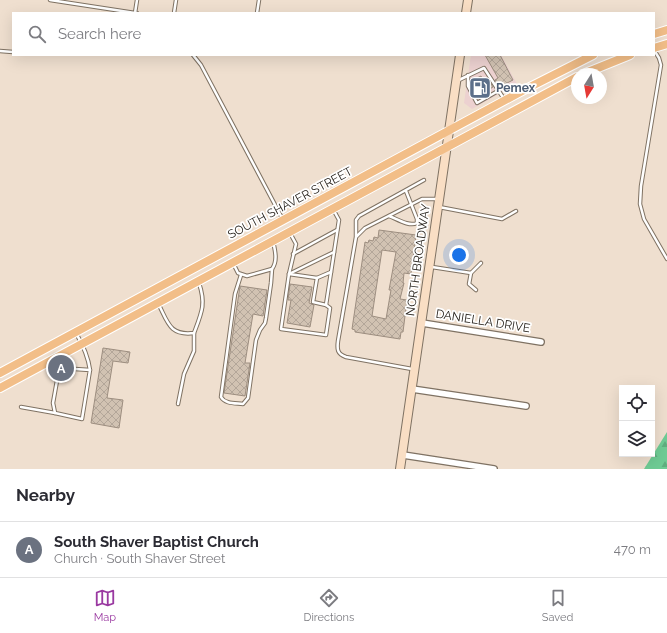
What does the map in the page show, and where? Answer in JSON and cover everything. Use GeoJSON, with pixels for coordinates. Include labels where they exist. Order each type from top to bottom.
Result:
{"type":"FeatureCollection","features":[{"type":"Feature","properties":{"kind":"main road"},"geometry":{"type":"LineString","coordinates":[[655,34],[667,30]]}},
{"type":"Feature","properties":{"kind":"main road"},"geometry":{"type":"LineString","coordinates":[[655,49],[667,44]]}},
{"type":"Feature","properties":{"kind":"main road","name":"SOUTH SHAVER STREET"},"geometry":{"type":"LineString","coordinates":[[0,373],[546,78],[591,56]]}},
{"type":"Feature","properties":{"kind":"main road"},"geometry":{"type":"LineString","coordinates":[[599,68],[628,56]]}},
{"type":"Feature","properties":{"kind":"main road"},"geometry":{"type":"LineString","coordinates":[[546,78],[552,91]]}},
{"type":"Feature","properties":{"kind":"main road"},"geometry":{"type":"LineString","coordinates":[[0,388],[571,81]]}},
{"type":"Feature","properties":{"kind":"main road"},"geometry":{"type":"LineString","coordinates":[[283,220],[290,232]]}},
{"type":"Feature","properties":{"kind":"main road"},"geometry":{"type":"LineString","coordinates":[[227,250],[233,262]]}},
{"type":"Feature","properties":{"kind":"main road"},"geometry":{"type":"LineString","coordinates":[[152,292],[158,303]]}},
{"type":"Feature","properties":{"kind":"street"},"geometry":{"type":"LineString","coordinates":[[466,12],[468,0]]}},
{"type":"Feature","properties":{"kind":"street","name":"NORTH BROADWAY"},"geometry":{"type":"LineString","coordinates":[[400,469],[460,56]]}},
{"type":"Feature","properties":{"kind":"street","name":"DANIELLA DRIVE"},"geometry":{"type":"LineString","coordinates":[[422,323],[541,342]]}},
{"type":"Feature","properties":{"kind":"street"},"geometry":{"type":"LineString","coordinates":[[412,389],[526,406]]}},
{"type":"Feature","properties":{"kind":"street"},"geometry":{"type":"LineString","coordinates":[[402,455],[494,469]]}},
{"type":"Feature","properties":{"kind":"lane"},"geometry":{"type":"LineString","coordinates":[[50,0],[129,12]]}},
{"type":"Feature","properties":{"kind":"lane"},"geometry":{"type":"LineString","coordinates":[[136,12],[137,0]]}},
{"type":"Feature","properties":{"kind":"lane"},"geometry":{"type":"LineString","coordinates":[[174,12],[176,0]]}},
{"type":"Feature","properties":{"kind":"lane"},"geometry":{"type":"LineString","coordinates":[[257,12],[259,0]]}},
{"type":"Feature","properties":{"kind":"lane"},"geometry":{"type":"LineString","coordinates":[[0,51],[12,52]]}},
{"type":"Feature","properties":{"kind":"lane"},"geometry":{"type":"LineString","coordinates":[[655,51],[661,65],[641,186],[640,204],[644,219],[667,259]]}},
{"type":"Feature","properties":{"kind":"lane"},"geometry":{"type":"LineString","coordinates":[[194,56],[201,65],[283,220]]}},
{"type":"Feature","properties":{"kind":"lane"},"geometry":{"type":"LineString","coordinates":[[456,81],[484,68],[505,101]]}},
{"type":"Feature","properties":{"kind":"lane"},"geometry":{"type":"LineString","coordinates":[[468,75],[468,86],[477,102],[498,91]]}},
{"type":"Feature","properties":{"kind":"lane"},"geometry":{"type":"LineString","coordinates":[[415,369],[340,355],[338,352],[338,341],[356,237],[356,220],[359,216],[424,180]]}},
{"type":"Feature","properties":{"kind":"lane"},"geometry":{"type":"LineString","coordinates":[[389,216],[408,224],[416,224],[418,221],[406,190]]}},
{"type":"Feature","properties":{"kind":"lane"},"geometry":{"type":"LineString","coordinates":[[356,237],[365,228],[422,200],[502,219],[516,211]]}},
{"type":"Feature","properties":{"kind":"lane"},"geometry":{"type":"LineString","coordinates":[[326,305],[339,220],[333,209]]}},
{"type":"Feature","properties":{"kind":"lane"},"geometry":{"type":"LineString","coordinates":[[293,254],[338,230]]}},
{"type":"Feature","properties":{"kind":"lane"},"geometry":{"type":"LineString","coordinates":[[290,232],[296,244],[289,274],[280,329],[326,335],[330,308],[326,305],[313,302],[317,278]]}},
{"type":"Feature","properties":{"kind":"lane"},"geometry":{"type":"LineString","coordinates":[[241,275],[235,294],[221,397],[227,402],[243,404],[248,398],[256,340],[265,323],[270,299],[272,268],[276,258],[273,241]]}},
{"type":"Feature","properties":{"kind":"lane"},"geometry":{"type":"LineString","coordinates":[[289,274],[334,252]]}},
{"type":"Feature","properties":{"kind":"lane"},"geometry":{"type":"LineString","coordinates":[[233,262],[238,273],[247,276],[272,268]]}},
{"type":"Feature","properties":{"kind":"lane"},"geometry":{"type":"LineString","coordinates":[[476,290],[469,284],[471,273],[481,263]]}},
{"type":"Feature","properties":{"kind":"lane"},"geometry":{"type":"LineString","coordinates":[[429,267],[471,273]]}},
{"type":"Feature","properties":{"kind":"lane"},"geometry":{"type":"LineString","coordinates":[[289,274],[317,278],[331,272]]}},
{"type":"Feature","properties":{"kind":"lane"},"geometry":{"type":"LineString","coordinates":[[178,404],[184,374],[194,352],[194,333],[203,308],[204,299],[198,281]]}},
{"type":"Feature","properties":{"kind":"lane"},"geometry":{"type":"LineString","coordinates":[[158,303],[170,326],[175,332],[188,334],[194,333]]}},
{"type":"Feature","properties":{"kind":"lane"},"geometry":{"type":"LineString","coordinates":[[21,407],[82,419],[90,370],[88,359],[82,343],[76,333]]}},
{"type":"Feature","properties":{"kind":"lane"},"geometry":{"type":"LineString","coordinates":[[55,413],[53,403],[60,368],[57,357]]}},
{"type":"Feature","properties":{"kind":"lane"},"geometry":{"type":"LineString","coordinates":[[60,368],[90,370]]}},
{"type":"Feature","properties":{"kind":"shaded area"},"geometry":{"type":"Polygon","coordinates":[[[471,56],[502,56],[517,84],[472,109],[464,103],[471,56]]]}},
{"type":"Feature","properties":{"kind":"green space"},"geometry":{"type":"Polygon","coordinates":[[[667,432],[667,469],[644,469],[651,457],[655,457],[655,451],[667,432]]]}},
{"type":"Feature","properties":{"kind":"building"},"geometry":{"type":"Polygon","coordinates":[[[486,56],[501,56],[513,80],[503,85],[502,83],[498,85],[495,80],[498,78],[486,56]]]}},
{"type":"Feature","properties":{"kind":"building"},"geometry":{"type":"Polygon","coordinates":[[[481,76],[485,85],[490,82],[493,87],[488,90],[490,93],[479,99],[471,81],[481,76]]]}},
{"type":"Feature","properties":{"kind":"building"},"geometry":{"type":"Polygon","coordinates":[[[379,230],[416,235],[411,274],[404,273],[404,283],[400,299],[407,300],[403,332],[401,332],[400,339],[355,332],[355,330],[352,329],[365,242],[368,243],[369,240],[373,241],[374,237],[378,238],[379,230]],[[382,250],[372,316],[386,319],[391,290],[389,290],[396,252],[382,250]]]}},
{"type":"Feature","properties":{"kind":"building"},"geometry":{"type":"Polygon","coordinates":[[[290,284],[312,287],[309,303],[314,305],[310,327],[287,323],[291,300],[288,300],[290,284]]]}},
{"type":"Feature","properties":{"kind":"building"},"geometry":{"type":"Polygon","coordinates":[[[240,286],[267,290],[263,316],[253,314],[245,363],[250,363],[245,396],[224,393],[240,286]]]}},
{"type":"Feature","properties":{"kind":"building"},"geometry":{"type":"Polygon","coordinates":[[[103,348],[130,352],[128,363],[113,361],[107,398],[123,400],[119,428],[91,423],[103,348]]]}},
{"type":"Feature","properties":{"kind":"place","name":"Pemex"},"geometry":{"type":"Point","coordinates":[480,88]}},
{"type":"Feature","properties":{"kind":"place","name":"South Shaver Baptist Church"},"geometry":{"type":"Point","coordinates":[61,368]}}]}
